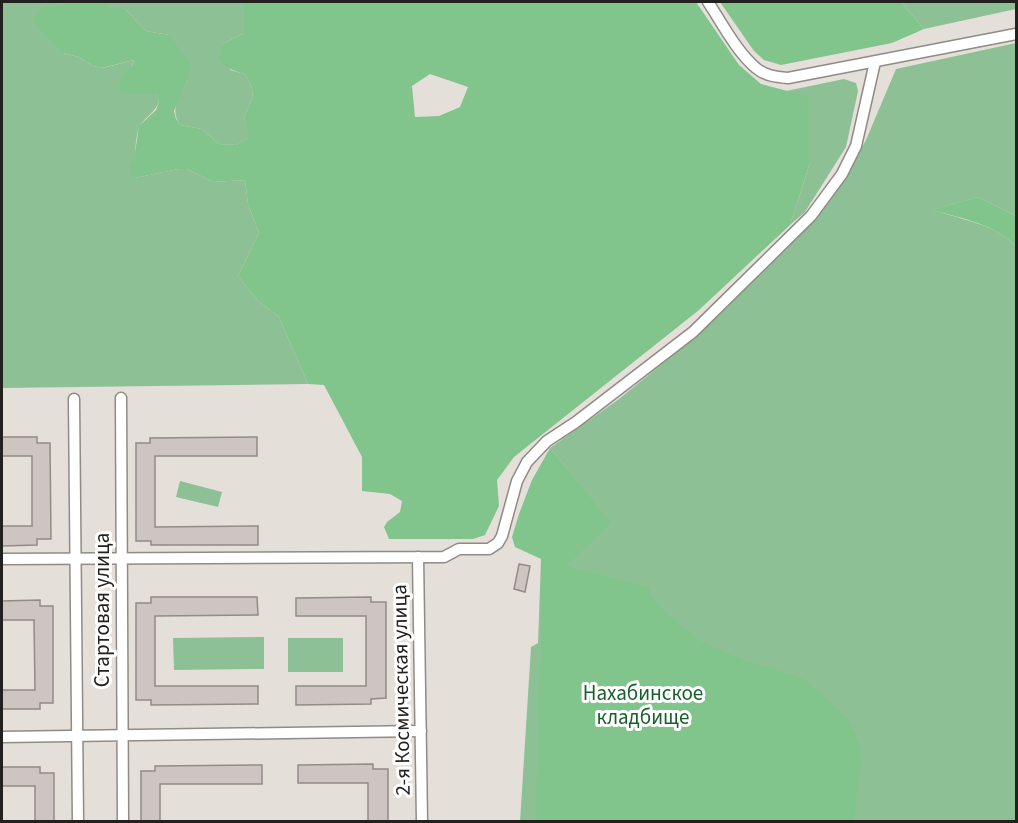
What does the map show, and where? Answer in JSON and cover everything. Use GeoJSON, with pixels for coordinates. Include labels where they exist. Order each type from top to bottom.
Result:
{"type":"FeatureCollection","features":[{"type":"Feature","properties":{"kind":"street"},"geometry":{"type":"LineString","coordinates":[[708,2],[739,49],[757,70],[772,77],[788,78],[1017,34]]}},
{"type":"Feature","properties":{"kind":"street"},"geometry":{"type":"LineString","coordinates":[[2,559],[444,557],[459,549],[494,547],[502,536],[517,481],[527,462],[547,441],[576,422],[693,332],[811,216],[842,174],[856,146],[875,62]]}},
{"type":"Feature","properties":{"kind":"street","name":"Стартовая улица"},"geometry":{"type":"LineString","coordinates":[[121,398],[123,822]]}},
{"type":"Feature","properties":{"kind":"street","name":"Стартовая улица"},"geometry":{"type":"LineString","coordinates":[[74,399],[78,822]]}},
{"type":"Feature","properties":{"kind":"street","name":"2-я Космическая улица"},"geometry":{"type":"LineString","coordinates":[[418,557],[422,822]]}},
{"type":"Feature","properties":{"kind":"street"},"geometry":{"type":"LineString","coordinates":[[2,737],[421,730]]}},
{"type":"Feature","properties":{"kind":"green space"},"geometry":{"type":"Polygon","coordinates":[[[2,2],[244,2],[244,33],[223,44],[230,70],[245,74],[252,91],[244,117],[250,138],[236,145],[219,144],[202,129],[180,125],[175,114],[187,81],[169,35],[146,31],[126,10],[63,53],[79,57],[93,66],[103,68],[134,60],[122,93],[156,93],[159,102],[141,124],[137,135],[135,178],[187,169],[213,182],[245,180],[248,204],[259,233],[238,276],[256,299],[279,317],[308,384],[2,388],[2,2]]]}},
{"type":"Feature","properties":{"kind":"green space"},"geometry":{"type":"Polygon","coordinates":[[[106,2],[110,8],[126,10],[146,31],[169,35],[191,65],[174,111],[176,119],[180,125],[202,129],[219,144],[236,145],[249,138],[244,117],[252,91],[245,74],[227,67],[219,59],[223,44],[244,33],[244,2],[696,2],[739,65],[761,84],[810,97],[810,163],[790,225],[699,310],[514,457],[497,480],[499,506],[485,535],[473,539],[389,539],[384,527],[400,512],[402,501],[390,494],[362,491],[362,457],[324,385],[308,384],[279,317],[256,299],[238,276],[259,233],[248,204],[245,180],[213,182],[187,169],[135,178],[129,173],[129,165],[134,159],[139,126],[156,110],[159,102],[156,94],[122,93],[118,85],[134,60],[102,68],[93,66],[79,57],[63,53],[35,24],[33,17],[45,6],[106,2]],[[430,74],[412,86],[415,117],[439,116],[460,107],[468,87],[430,74]]]}},
{"type":"Feature","properties":{"kind":"green space"},"geometry":{"type":"Polygon","coordinates":[[[720,2],[901,2],[924,29],[892,43],[781,65],[764,60],[754,51],[720,2]]]}},
{"type":"Feature","properties":{"kind":"green space"},"geometry":{"type":"Polygon","coordinates":[[[901,2],[1016,2],[1016,9],[924,29],[901,2]]]}},
{"type":"Feature","properties":{"kind":"green space"},"geometry":{"type":"Polygon","coordinates":[[[1016,43],[1016,216],[978,197],[933,210],[987,227],[1016,246],[1016,821],[520,822],[531,647],[538,643],[541,559],[610,522],[550,448],[619,399],[699,334],[810,225],[847,174],[866,140],[896,69],[1016,43]]]}},
{"type":"Feature","properties":{"kind":"green space"},"geometry":{"type":"Polygon","coordinates":[[[844,79],[856,83],[858,91],[846,147],[805,212],[790,225],[810,163],[810,98],[786,91],[844,79]]]}},
{"type":"Feature","properties":{"kind":"green space"},"geometry":{"type":"Polygon","coordinates":[[[978,197],[1016,216],[1016,246],[998,232],[987,227],[932,210],[978,197]]]}},
{"type":"Feature","properties":{"kind":"green space","name":"Нахабинское кладбище"},"geometry":{"type":"Polygon","coordinates":[[[550,448],[611,522],[566,566],[650,587],[650,595],[664,612],[700,641],[740,659],[802,678],[819,692],[850,722],[859,743],[861,766],[854,821],[536,821],[538,696],[541,661],[541,559],[515,547],[512,537],[532,480],[550,448]]]}},
{"type":"Feature","properties":{"kind":"green space"},"geometry":{"type":"Polygon","coordinates":[[[180,481],[222,492],[218,507],[176,497],[180,481]]]}},
{"type":"Feature","properties":{"kind":"green space"},"geometry":{"type":"Polygon","coordinates":[[[264,637],[264,669],[174,670],[173,638],[264,637]]]}},
{"type":"Feature","properties":{"kind":"green space"},"geometry":{"type":"Polygon","coordinates":[[[288,638],[343,638],[343,672],[288,672],[288,638]]]}},
{"type":"Feature","properties":{"kind":"building"},"geometry":{"type":"Polygon","coordinates":[[[2,437],[37,437],[37,443],[50,443],[51,539],[37,539],[37,545],[2,546],[2,526],[32,526],[32,456],[2,456],[2,437]]]}},
{"type":"Feature","properties":{"kind":"building"},"geometry":{"type":"Polygon","coordinates":[[[257,437],[257,456],[155,456],[155,527],[258,526],[258,545],[151,545],[151,541],[136,541],[136,443],[150,443],[150,438],[257,437]]]}},
{"type":"Feature","properties":{"kind":"building"},"geometry":{"type":"Polygon","coordinates":[[[519,564],[530,566],[525,592],[514,589],[519,564]]]}},
{"type":"Feature","properties":{"kind":"building"},"geometry":{"type":"Polygon","coordinates":[[[151,597],[257,597],[258,615],[155,616],[155,686],[258,686],[258,704],[151,705],[151,700],[136,700],[136,603],[151,603],[151,597]]]}},
{"type":"Feature","properties":{"kind":"building"},"geometry":{"type":"Polygon","coordinates":[[[371,597],[371,602],[386,602],[386,698],[371,699],[371,704],[296,705],[296,686],[366,686],[366,616],[296,616],[296,598],[371,597]]]}},
{"type":"Feature","properties":{"kind":"building"},"geometry":{"type":"Polygon","coordinates":[[[40,600],[40,606],[53,606],[53,703],[40,703],[40,709],[2,709],[2,690],[35,690],[34,620],[2,620],[2,601],[40,600]]]}},
{"type":"Feature","properties":{"kind":"building"},"geometry":{"type":"Polygon","coordinates":[[[373,764],[373,769],[388,769],[388,822],[368,822],[368,783],[298,783],[298,765],[373,764]]]}},
{"type":"Feature","properties":{"kind":"building"},"geometry":{"type":"Polygon","coordinates":[[[262,765],[262,784],[160,784],[160,822],[141,822],[141,771],[155,771],[155,766],[262,765]]]}},
{"type":"Feature","properties":{"kind":"building"},"geometry":{"type":"Polygon","coordinates":[[[2,767],[40,767],[40,773],[54,773],[54,822],[35,822],[35,786],[2,786],[2,767]]]}}]}
